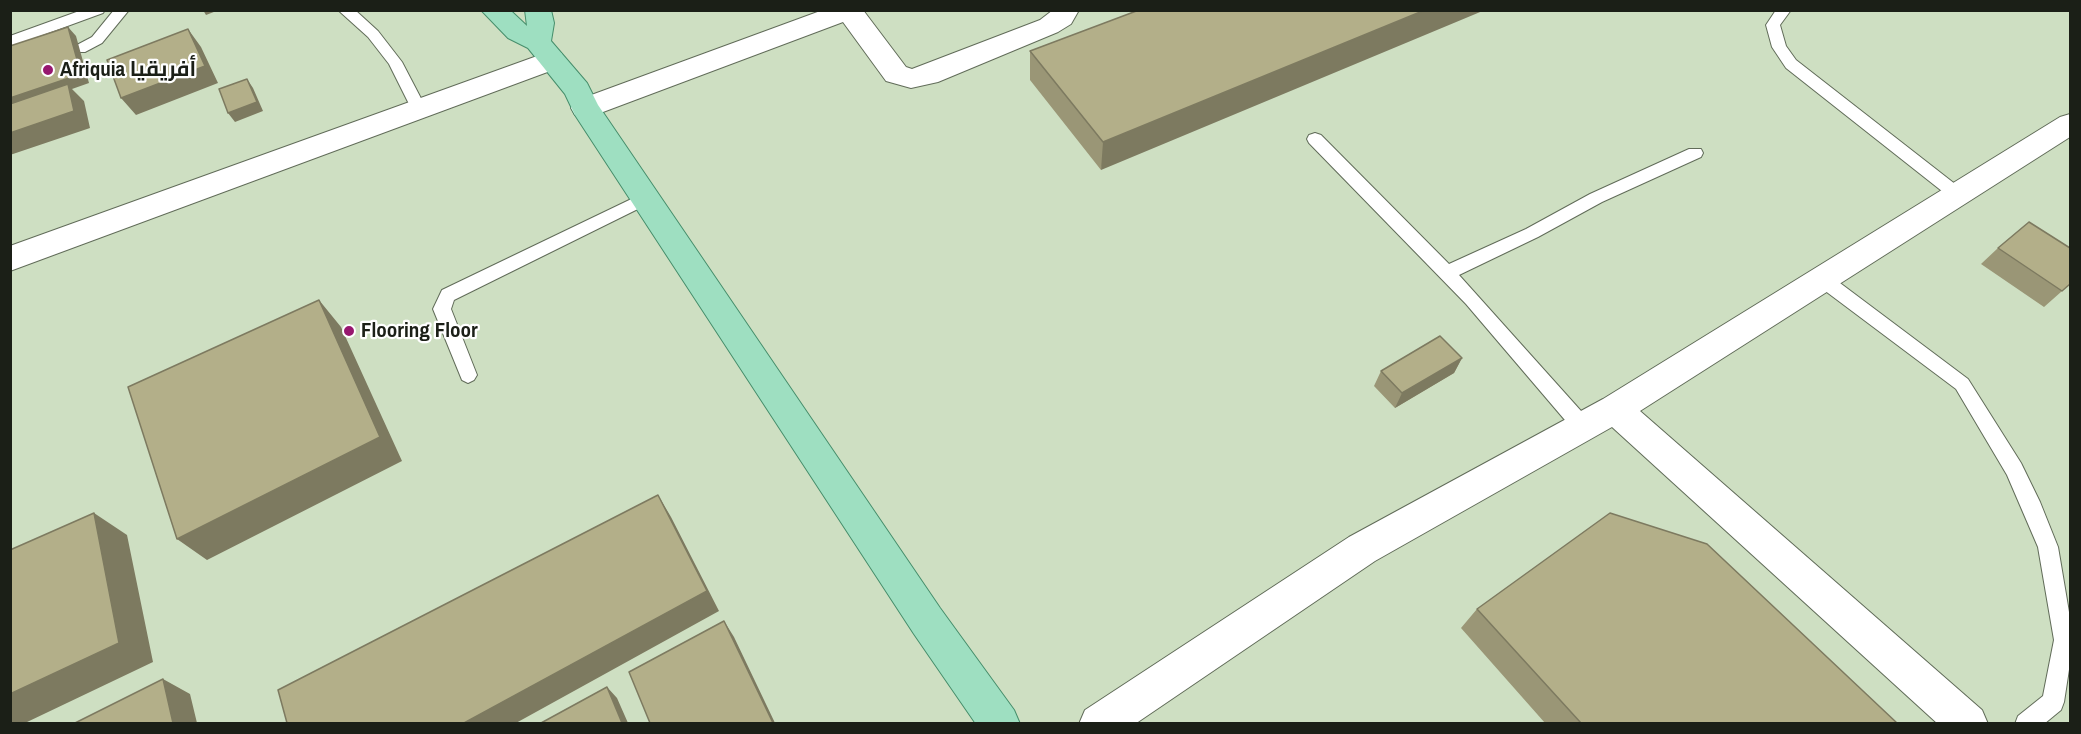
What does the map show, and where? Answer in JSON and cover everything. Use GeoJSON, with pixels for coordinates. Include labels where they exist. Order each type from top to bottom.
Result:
{"type":"FeatureCollection","features":[{"type":"Feature","properties":{"kind":"main road"},"geometry":{"type":"LineString","coordinates":[[494,10],[517,32],[542,38],[577,90],[585,108],[927,621],[1000,723]]}},
{"type":"Feature","properties":{"kind":"street"},"geometry":{"type":"LineString","coordinates":[[769,10],[788,34]]}},
{"type":"Feature","properties":{"kind":"street"},"geometry":{"type":"LineString","coordinates":[[585,108],[849,11],[896,74],[911,79],[928,75],[1049,26],[1062,18],[1066,10]]}},
{"type":"Feature","properties":{"kind":"street"},"geometry":{"type":"LineString","coordinates":[[10,259],[418,108],[542,38]]}},
{"type":"Feature","properties":{"kind":"street"},"geometry":{"type":"LineString","coordinates":[[1099,723],[1362,549],[1615,409],[2070,124]]}},
{"type":"Feature","properties":{"kind":"street"},"geometry":{"type":"LineString","coordinates":[[1615,409],[1968,723]]}},
{"type":"Feature","properties":{"kind":"lane"},"geometry":{"type":"LineString","coordinates":[[10,42],[98,10]]}},
{"type":"Feature","properties":{"kind":"lane"},"geometry":{"type":"LineString","coordinates":[[80,49],[97,40],[122,10]]}},
{"type":"Feature","properties":{"kind":"lane"},"geometry":{"type":"LineString","coordinates":[[345,10],[373,34],[395,62],[418,108]]}},
{"type":"Feature","properties":{"kind":"lane"},"geometry":{"type":"LineString","coordinates":[[1784,10],[1773,25],[1779,46],[1791,64],[1958,195]]}},
{"type":"Feature","properties":{"kind":"lane"},"geometry":{"type":"LineString","coordinates":[[1315,140],[1446,273],[1527,361],[1583,427]]}},
{"type":"Feature","properties":{"kind":"lane"},"geometry":{"type":"LineString","coordinates":[[1446,273],[1532,233],[1596,198],[1695,153]]}},
{"type":"Feature","properties":{"kind":"lane"},"geometry":{"type":"LineString","coordinates":[[468,375],[442,309],[448,295],[646,198]]}},
{"type":"Feature","properties":{"kind":"lane"},"geometry":{"type":"LineString","coordinates":[[1822,279],[1962,384],[2014,469],[2033,508],[2048,547],[2064,640],[2053,702],[2026,723]]}},
{"type":"Feature","properties":{"kind":"shaded area"},"geometry":{"type":"Polygon","coordinates":[[[11,11],[2070,11],[2070,723],[11,723],[11,11]]]}},
{"type":"Feature","properties":{"kind":"building"},"geometry":{"type":"Polygon","coordinates":[[[1139,10],[1425,10],[1103,142],[1030,51],[1139,10]]]}},
{"type":"Feature","properties":{"kind":"building","name":"Afriquia أفريقيا"},"geometry":{"type":"Polygon","coordinates":[[[68,27],[81,74],[10,98],[10,46],[68,27]]]}},
{"type":"Feature","properties":{"kind":"building"},"geometry":{"type":"Polygon","coordinates":[[[188,29],[205,66],[121,98],[107,60],[188,29]]]}},
{"type":"Feature","properties":{"kind":"building"},"geometry":{"type":"Polygon","coordinates":[[[247,79],[257,102],[228,113],[219,89],[247,79]]]}},
{"type":"Feature","properties":{"kind":"building"},"geometry":{"type":"Polygon","coordinates":[[[68,84],[74,111],[10,133],[10,104],[68,84]]]}},
{"type":"Feature","properties":{"kind":"building"},"geometry":{"type":"Polygon","coordinates":[[[2029,222],[2070,248],[2070,284],[2062,291],[1998,248],[2029,222]]]}},
{"type":"Feature","properties":{"kind":"building"},"geometry":{"type":"Polygon","coordinates":[[[319,300],[380,437],[177,539],[128,387],[319,300]]]}},
{"type":"Feature","properties":{"kind":"building"},"geometry":{"type":"Polygon","coordinates":[[[1440,336],[1462,358],[1402,393],[1381,371],[1440,336]]]}},
{"type":"Feature","properties":{"kind":"building"},"geometry":{"type":"Polygon","coordinates":[[[658,495],[707,591],[464,723],[287,723],[278,690],[658,495]]]}},
{"type":"Feature","properties":{"kind":"building"},"geometry":{"type":"Polygon","coordinates":[[[94,513],[119,643],[10,694],[10,550],[94,513]]]}},
{"type":"Feature","properties":{"kind":"building"},"geometry":{"type":"Polygon","coordinates":[[[1610,513],[1707,544],[1897,723],[1581,723],[1477,609],[1610,513]]]}},
{"type":"Feature","properties":{"kind":"building"},"geometry":{"type":"Polygon","coordinates":[[[724,621],[773,723],[650,723],[629,672],[724,621]]]}},
{"type":"Feature","properties":{"kind":"building"},"geometry":{"type":"Polygon","coordinates":[[[163,679],[173,723],[75,723],[163,679]]]}},
{"type":"Feature","properties":{"kind":"building"},"geometry":{"type":"Polygon","coordinates":[[[607,687],[622,723],[541,723],[607,687]]]}},
{"type":"Feature","properties":{"kind":"place","name":"Afriquia أفريقيا"},"geometry":{"type":"Point","coordinates":[48,70]}},
{"type":"Feature","properties":{"kind":"place","name":"Flooring Floor"},"geometry":{"type":"Point","coordinates":[349,331]}}]}
